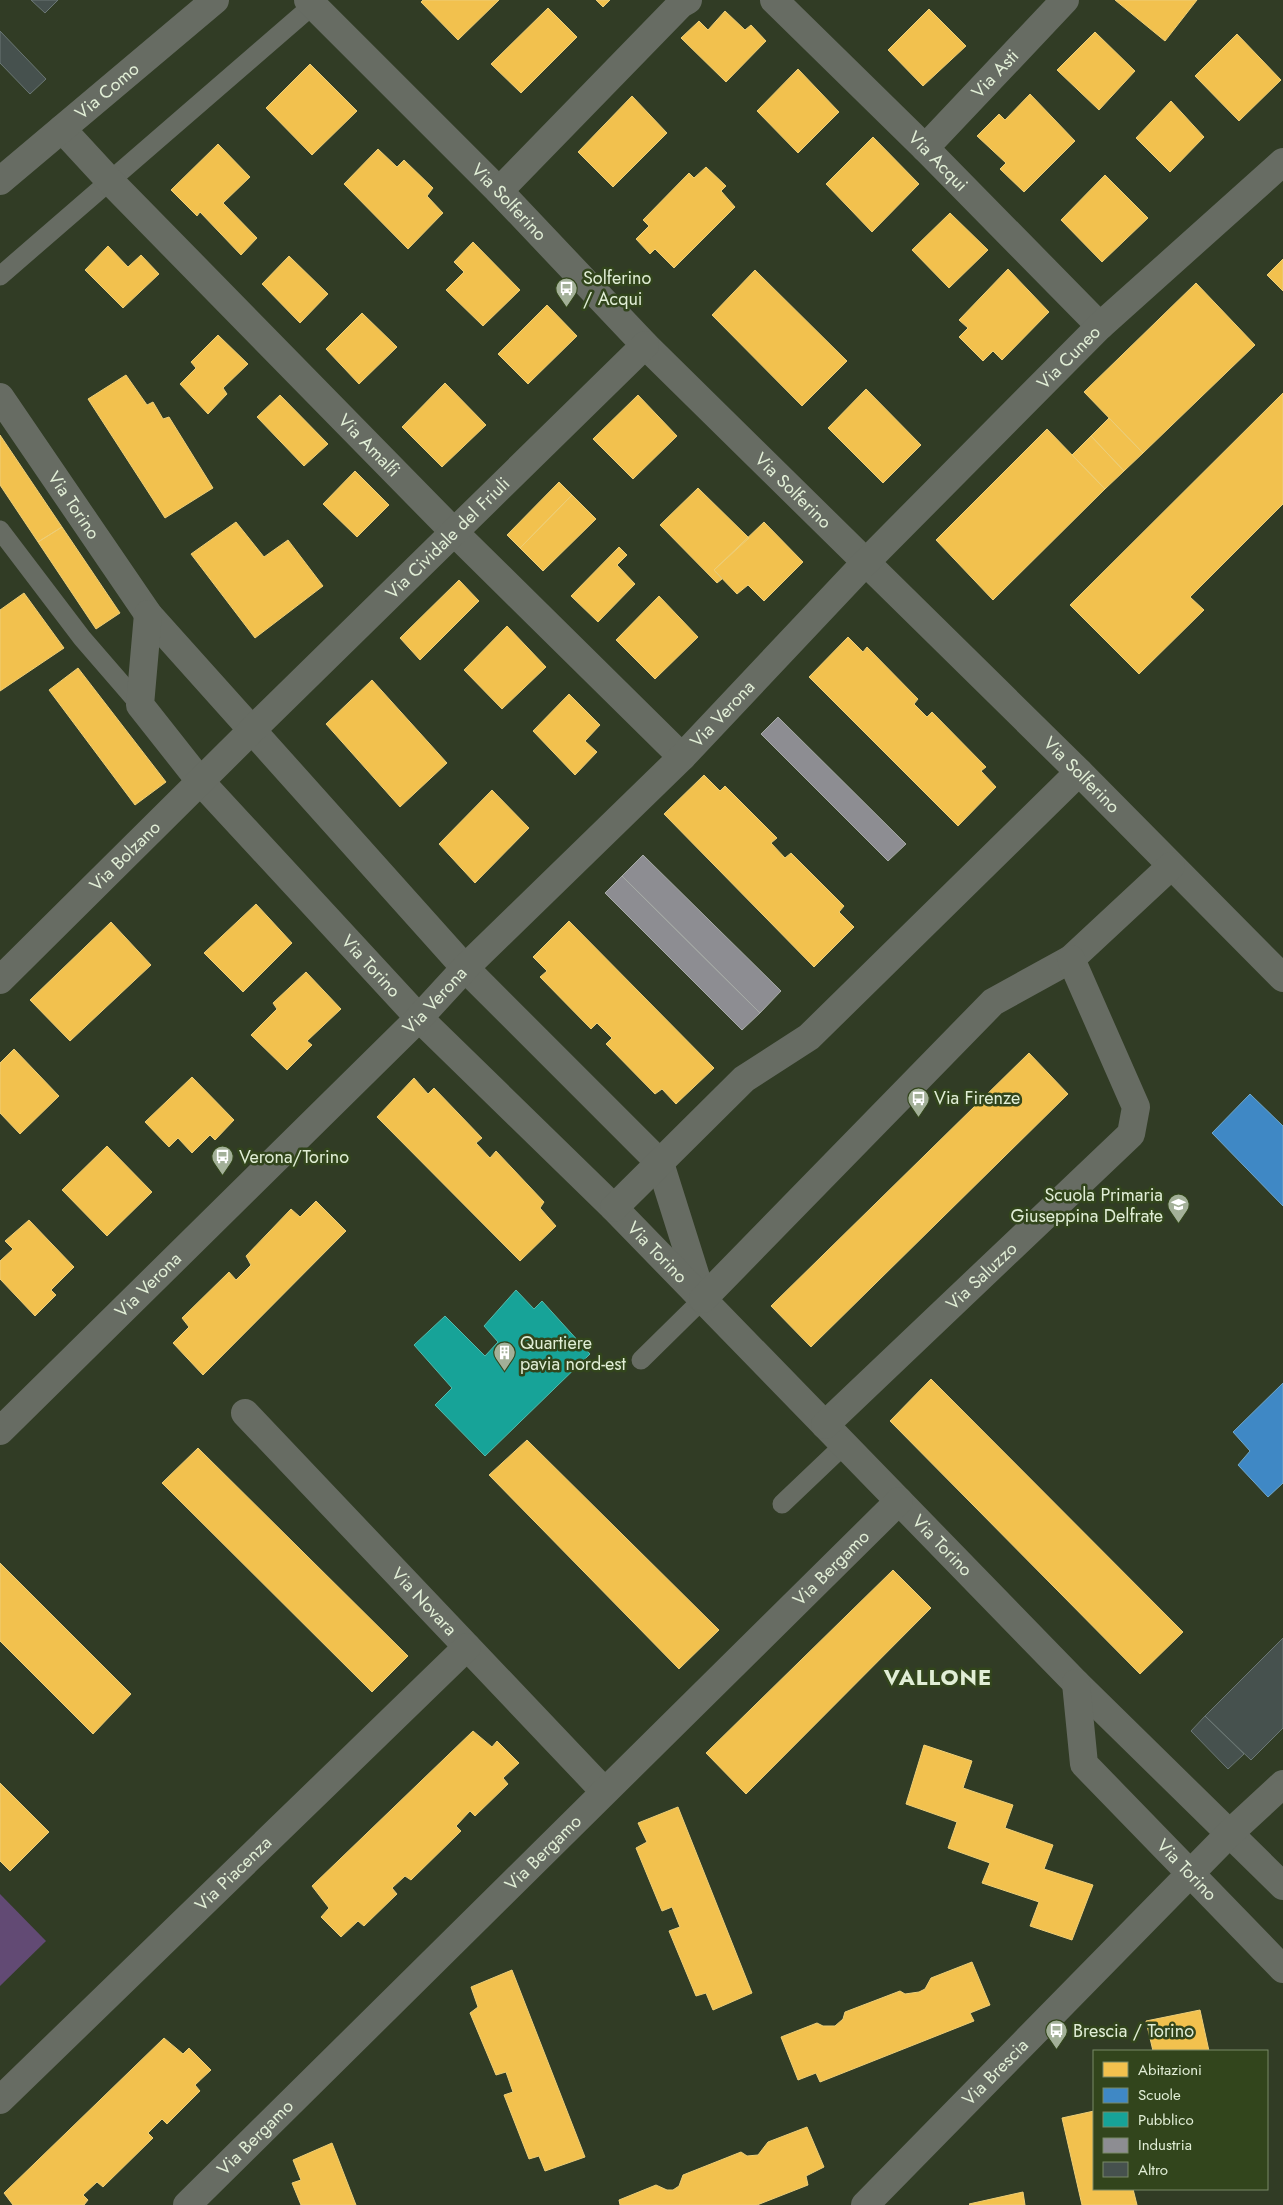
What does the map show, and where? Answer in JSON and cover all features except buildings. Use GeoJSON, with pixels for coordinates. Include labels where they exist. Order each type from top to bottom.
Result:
{"type":"FeatureCollection","features":[{"type":"Feature","properties":{"kind":"street","name":"Via Como"},"geometry":{"type":"LineString","coordinates":[[0,181],[215,0]]}},
{"type":"Feature","properties":{"kind":"street"},"geometry":{"type":"LineString","coordinates":[[499,191],[681,4],[688,0]]}},
{"type":"Feature","properties":{"kind":"street","name":"Via Acqui"},"geometry":{"type":"LineString","coordinates":[[774,0],[925,148],[1100,326]]}},
{"type":"Feature","properties":{"kind":"street","name":"Via Asti"},"geometry":{"type":"LineString","coordinates":[[925,148],[1065,0]]}},
{"type":"Feature","properties":{"kind":"street","name":"Via Solferino"},"geometry":{"type":"LineString","coordinates":[[311,3],[499,191],[645,345],[1079,772],[1283,978]]}},
{"type":"Feature","properties":{"kind":"street","name":"Via Amalfi"},"geometry":{"type":"LineString","coordinates":[[62,129],[110,181],[454,532],[682,757]]}},
{"type":"Feature","properties":{"kind":"street","name":"Via Cuneo"},"geometry":{"type":"LineString","coordinates":[[865,563],[1100,326],[1283,162]]}},
{"type":"Feature","properties":{"kind":"street","name":"Via Cividale del Friuli"},"geometry":{"type":"LineString","coordinates":[[251,730],[645,345]]}},
{"type":"Feature","properties":{"kind":"street","name":"Via Torino"},"geometry":{"type":"LineString","coordinates":[[0,397],[148,614],[465,968],[660,1163],[703,1299]]}},
{"type":"Feature","properties":{"kind":"street","name":"Via Verona"},"geometry":{"type":"LineString","coordinates":[[0,1431],[419,1018],[465,968],[682,757],[865,563]]}},
{"type":"Feature","properties":{"kind":"street"},"geometry":{"type":"LineString","coordinates":[[140,705],[148,614]]}},
{"type":"Feature","properties":{"kind":"street","name":"Via Torino"},"geometry":{"type":"LineString","coordinates":[[140,705],[200,781],[419,1018],[614,1208],[1076,1684],[1230,1832],[1283,1886]]}},
{"type":"Feature","properties":{"kind":"street","name":"Via Bolzano"},"geometry":{"type":"LineString","coordinates":[[0,980],[251,730]]}},
{"type":"Feature","properties":{"kind":"street"},"geometry":{"type":"LineString","coordinates":[[614,1208],[744,1079],[809,1037],[1079,772]]}},
{"type":"Feature","properties":{"kind":"street"},"geometry":{"type":"LineString","coordinates":[[703,1299],[993,1002],[1071,959],[1171,866]]}},
{"type":"Feature","properties":{"kind":"street","name":"Via Saluzzo"},"geometry":{"type":"LineString","coordinates":[[825,1425],[1132,1134],[1136,1108],[1071,959]]}},
{"type":"Feature","properties":{"kind":"street","name":"Via Novara"},"geometry":{"type":"LineString","coordinates":[[244,1413],[604,1791]]}},
{"type":"Feature","properties":{"kind":"street","name":"Via Bergamo"},"geometry":{"type":"LineString","coordinates":[[187,2205],[899,1500]]}},
{"type":"Feature","properties":{"kind":"street","name":"Via Piacenza"},"geometry":{"type":"LineString","coordinates":[[0,2100],[466,1647]]}},
{"type":"Feature","properties":{"kind":"street","name":"Via Torino"},"geometry":{"type":"LineString","coordinates":[[1076,1684],[1084,1764],[1283,1969]]}},
{"type":"Feature","properties":{"kind":"street","name":"Via Brescia"},"geometry":{"type":"LineString","coordinates":[[865,2205],[1230,1832],[1283,1784]]}},
{"type":"Feature","properties":{"kind":"lane"},"geometry":{"type":"LineString","coordinates":[[0,276],[311,3]]}},
{"type":"Feature","properties":{"kind":"lane"},"geometry":{"type":"LineString","coordinates":[[0,530],[82,638],[140,705]]}},
{"type":"Feature","properties":{"kind":"lane"},"geometry":{"type":"LineString","coordinates":[[641,1360],[703,1299]]}},
{"type":"Feature","properties":{"kind":"lane"},"geometry":{"type":"LineString","coordinates":[[782,1504],[844,1445]]}},
{"type":"Feature","properties":{"kind":"shaded area"},"geometry":{"type":"Polygon","coordinates":[[[0,1894],[46,1941],[0,1986],[0,1894]]]}},
{"type":"Feature","properties":{"kind":"place","name":"Solferino / Acqui"},"geometry":{"type":"Point","coordinates":[567,307]}},
{"type":"Feature","properties":{"kind":"place","name":"Via Firenze"},"geometry":{"type":"Point","coordinates":[918,1117]}},
{"type":"Feature","properties":{"kind":"place","name":"Verona/Torino"},"geometry":{"type":"Point","coordinates":[223,1176]}},
{"type":"Feature","properties":{"kind":"place","name":"Scuola Primaria Giuseppina Delfrate"},"geometry":{"type":"Point","coordinates":[1179,1224]}},
{"type":"Feature","properties":{"kind":"place","name":"Quartiere pavia nord-est"},"geometry":{"type":"Point","coordinates":[504,1372]}},
{"type":"Feature","properties":{"kind":"place","name":"Brescia / Torino"},"geometry":{"type":"Point","coordinates":[1057,2050]}},
{"type":"Feature","properties":{"kind":"district","name":"VALLONE"},"geometry":{"type":"Point","coordinates":[938,1677]}}]}
